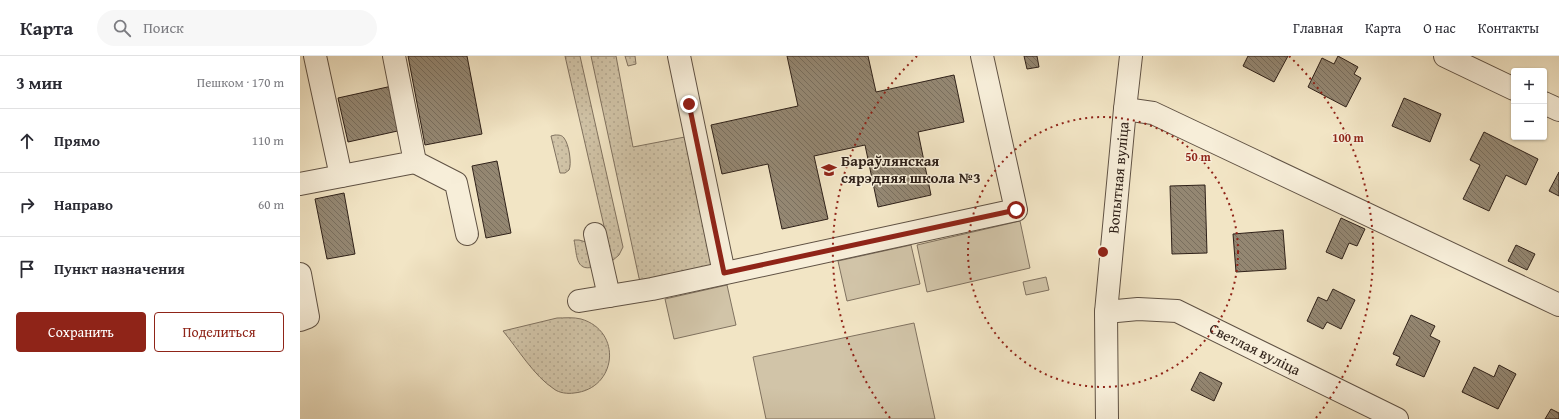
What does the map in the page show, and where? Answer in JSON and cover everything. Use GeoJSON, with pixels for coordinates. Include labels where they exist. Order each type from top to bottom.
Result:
{"type":"FeatureCollection","features":[{"type":"Feature","properties":{"kind":"street"},"geometry":{"type":"LineString","coordinates":[[315,56],[341,176]]}},
{"type":"Feature","properties":{"kind":"street"},"geometry":{"type":"LineString","coordinates":[[394,56],[414,162]]}},
{"type":"Feature","properties":{"kind":"street"},"geometry":{"type":"LineString","coordinates":[[679,56],[724,273]]}},
{"type":"Feature","properties":{"kind":"street"},"geometry":{"type":"LineString","coordinates":[[579,301],[652,289],[1016,210],[982,56]]}},
{"type":"Feature","properties":{"kind":"street","name":"Вопытная вуліца"},"geometry":{"type":"LineString","coordinates":[[1107,419],[1106,312],[1125,109],[1132,56]]}},
{"type":"Feature","properties":{"kind":"street"},"geometry":{"type":"LineString","coordinates":[[1445,56],[1511,88]]}},
{"type":"Feature","properties":{"kind":"street"},"geometry":{"type":"LineString","coordinates":[[1546,104],[1559,110]]}},
{"type":"Feature","properties":{"kind":"street"},"geometry":{"type":"LineString","coordinates":[[1125,109],[1153,113],[1559,305]]}},
{"type":"Feature","properties":{"kind":"street"},"geometry":{"type":"LineString","coordinates":[[300,184],[414,162],[456,183],[467,234]]}},
{"type":"Feature","properties":{"kind":"street"},"geometry":{"type":"LineString","coordinates":[[595,234],[609,296]]}},
{"type":"Feature","properties":{"kind":"street"},"geometry":{"type":"LineString","coordinates":[[300,274],[304,319]]}},
{"type":"Feature","properties":{"kind":"street","name":"Светлая вуліца"},"geometry":{"type":"LineString","coordinates":[[1106,312],[1138,309],[1177,311],[1397,419]]}},
{"type":"Feature","properties":{"kind":"shaded area"},"geometry":{"type":"Polygon","coordinates":[[[565,56],[580,56],[623,247],[619,255],[612,261],[565,56]]]}},
{"type":"Feature","properties":{"kind":"shaded area"},"geometry":{"type":"Polygon","coordinates":[[[591,56],[616,56],[633,147],[690,136],[712,262],[709,267],[640,280],[591,56]]]}},
{"type":"Feature","properties":{"kind":"shaded area"},"geometry":{"type":"Polygon","coordinates":[[[625,56],[635,56],[636,64],[628,66],[625,56]]]}},
{"type":"Feature","properties":{"kind":"shaded area"},"geometry":{"type":"Polygon","coordinates":[[[560,135],[563,137],[569,149],[570,167],[565,173],[560,173],[551,136],[560,135]]]}},
{"type":"Feature","properties":{"kind":"shaded area"},"geometry":{"type":"Polygon","coordinates":[[[1020,221],[1030,268],[927,292],[917,245],[1020,221]]]}},
{"type":"Feature","properties":{"kind":"shaded area"},"geometry":{"type":"Polygon","coordinates":[[[574,240],[586,242],[593,267],[587,268],[580,264],[574,240]]]}},
{"type":"Feature","properties":{"kind":"shaded area"},"geometry":{"type":"Polygon","coordinates":[[[911,245],[920,284],[847,301],[838,261],[911,245]]]}},
{"type":"Feature","properties":{"kind":"shaded area"},"geometry":{"type":"Polygon","coordinates":[[[1046,277],[1049,290],[1026,295],[1023,282],[1046,277]]]}},
{"type":"Feature","properties":{"kind":"shaded area"},"geometry":{"type":"Polygon","coordinates":[[[727,285],[736,325],[674,339],[665,299],[727,285]]]}},
{"type":"Feature","properties":{"kind":"shaded area"},"geometry":{"type":"Polygon","coordinates":[[[557,318],[581,319],[595,325],[604,335],[609,347],[609,359],[606,371],[599,381],[588,389],[569,393],[554,389],[533,370],[503,331],[557,318]]]}},
{"type":"Feature","properties":{"kind":"shaded area"},"geometry":{"type":"Polygon","coordinates":[[[914,323],[935,419],[766,419],[753,357],[914,323]]]}},
{"type":"Feature","properties":{"kind":"building"},"geometry":{"type":"Polygon","coordinates":[[[408,56],[467,56],[482,134],[425,145],[408,56]]]}},
{"type":"Feature","properties":{"kind":"building"},"geometry":{"type":"Polygon","coordinates":[[[787,56],[868,56],[876,92],[954,75],[964,122],[918,132],[931,195],[878,207],[865,145],[814,156],[828,219],[782,229],[768,164],[722,174],[711,125],[798,106],[787,56]]]}},
{"type":"Feature","properties":{"kind":"building"},"geometry":{"type":"Polygon","coordinates":[[[1024,56],[1037,56],[1039,67],[1027,69],[1024,56]]]}},
{"type":"Feature","properties":{"kind":"building"},"geometry":{"type":"Polygon","coordinates":[[[1248,56],[1288,56],[1274,82],[1243,66],[1248,56]]]}},
{"type":"Feature","properties":{"kind":"building"},"geometry":{"type":"Polygon","coordinates":[[[1338,56],[1358,67],[1354,74],[1361,78],[1346,107],[1308,87],[1322,58],[1334,64],[1338,56]]]}},
{"type":"Feature","properties":{"kind":"building"},"geometry":{"type":"Polygon","coordinates":[[[392,86],[402,130],[348,142],[338,98],[392,86]]]}},
{"type":"Feature","properties":{"kind":"building"},"geometry":{"type":"Polygon","coordinates":[[[1404,98],[1441,114],[1430,142],[1392,126],[1404,98]]]}},
{"type":"Feature","properties":{"kind":"building"},"geometry":{"type":"Polygon","coordinates":[[[1484,132],[1538,159],[1526,185],[1506,175],[1489,211],[1463,199],[1480,165],[1470,160],[1484,132]]]}},
{"type":"Feature","properties":{"kind":"building"},"geometry":{"type":"Polygon","coordinates":[[[497,161],[511,233],[486,238],[472,166],[497,161]]]}},
{"type":"Feature","properties":{"kind":"building"},"geometry":{"type":"Polygon","coordinates":[[[1559,172],[1559,196],[1549,191],[1559,172]]]}},
{"type":"Feature","properties":{"kind":"building"},"geometry":{"type":"Polygon","coordinates":[[[1205,185],[1207,253],[1172,254],[1170,186],[1205,185]]]}},
{"type":"Feature","properties":{"kind":"building"},"geometry":{"type":"Polygon","coordinates":[[[344,193],[355,254],[327,259],[315,199],[344,193]]]}},
{"type":"Feature","properties":{"kind":"building"},"geometry":{"type":"Polygon","coordinates":[[[1341,218],[1365,229],[1357,246],[1349,243],[1342,259],[1326,252],[1341,218]]]}},
{"type":"Feature","properties":{"kind":"building"},"geometry":{"type":"Polygon","coordinates":[[[1283,230],[1286,269],[1236,272],[1233,234],[1283,230]]]}},
{"type":"Feature","properties":{"kind":"building"},"geometry":{"type":"Polygon","coordinates":[[[1516,245],[1535,254],[1527,270],[1508,261],[1516,245]]]}},
{"type":"Feature","properties":{"kind":"building"},"geometry":{"type":"Polygon","coordinates":[[[1333,289],[1355,300],[1341,329],[1327,322],[1323,329],[1307,321],[1318,297],[1327,301],[1333,289]]]}},
{"type":"Feature","properties":{"kind":"building"},"geometry":{"type":"Polygon","coordinates":[[[1411,315],[1435,326],[1430,336],[1440,341],[1424,377],[1396,365],[1400,357],[1393,354],[1411,315]]]}},
{"type":"Feature","properties":{"kind":"building"},"geometry":{"type":"Polygon","coordinates":[[[1499,365],[1516,374],[1498,409],[1462,392],[1474,367],[1494,377],[1499,365]]]}},
{"type":"Feature","properties":{"kind":"building"},"geometry":{"type":"Polygon","coordinates":[[[1200,372],[1222,383],[1214,401],[1191,390],[1200,372]]]}},
{"type":"Feature","properties":{"kind":"building"},"geometry":{"type":"Polygon","coordinates":[[[1551,409],[1559,413],[1559,419],[1545,419],[1551,409]]]}},
{"type":"Feature","properties":{"kind":"place","name":"Бараўлянская сярэдняя школа №3"},"geometry":{"type":"Point","coordinates":[829,170]}},
{"type":"Feature","properties":{"kind":"route"},"geometry":{"type":"LineString","coordinates":[[689,104],[724,273],[1016,210]]}}]}
